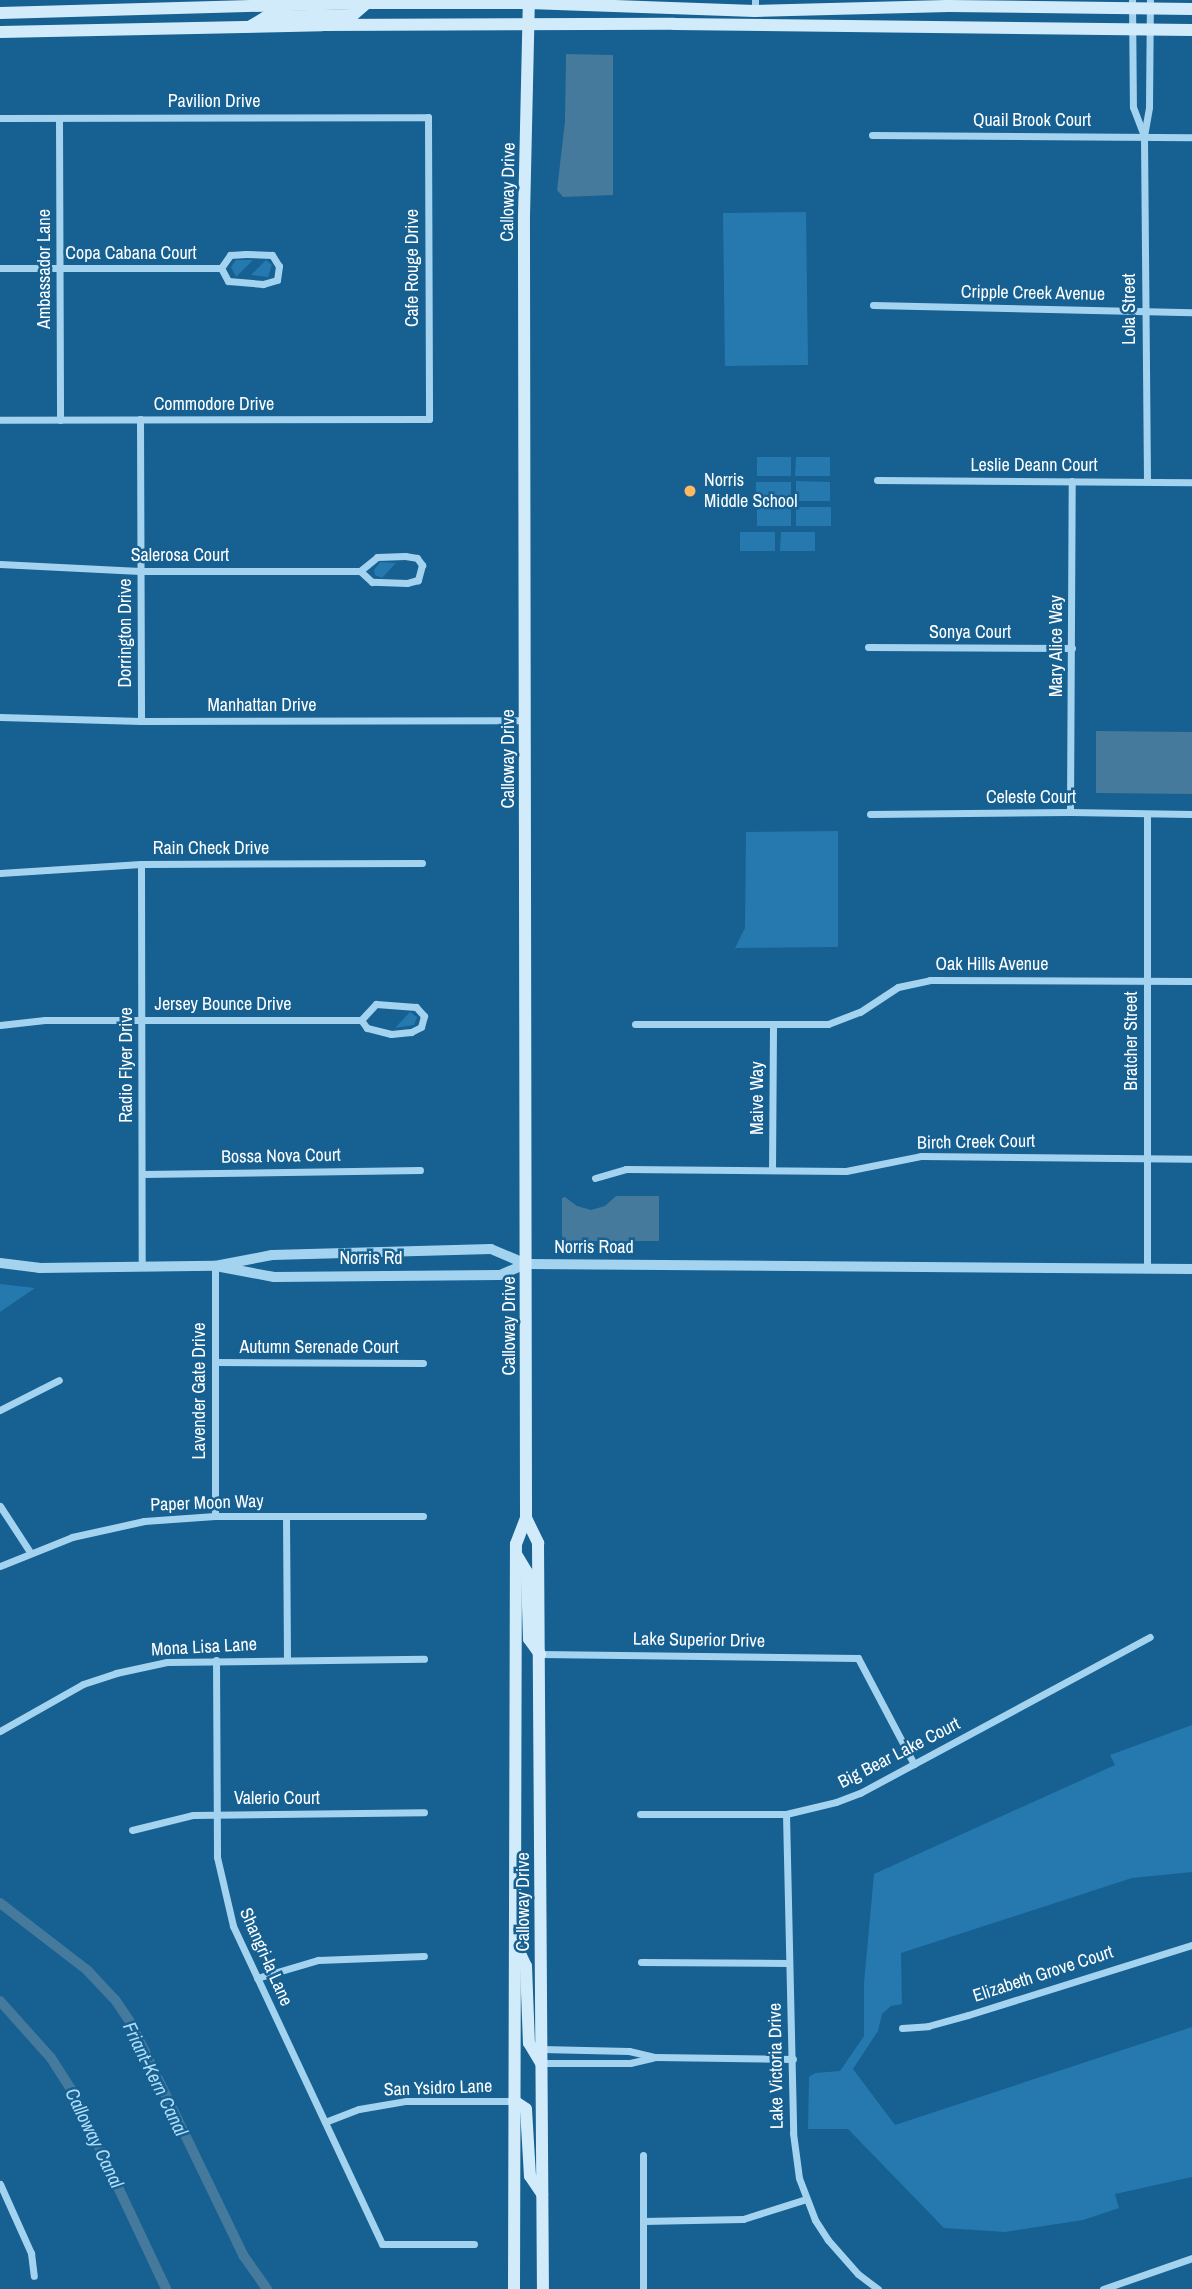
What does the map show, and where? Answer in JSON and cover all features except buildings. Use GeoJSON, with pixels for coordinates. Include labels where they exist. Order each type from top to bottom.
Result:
{"type":"FeatureCollection","features":[{"type":"Feature","properties":{"kind":"main road"},"geometry":{"type":"LineString","coordinates":[[0,13],[529,2],[755,6],[1132,4],[1192,9]]}},
{"type":"Feature","properties":{"kind":"main road","name":"Calloway Drive"},"geometry":{"type":"LineString","coordinates":[[514,2289],[516,1553],[526,1518],[524,216],[529,2]]}},
{"type":"Feature","properties":{"kind":"main road"},"geometry":{"type":"LineString","coordinates":[[251,27],[266,17],[353,15],[367,4]]}},
{"type":"Feature","properties":{"kind":"main road"},"geometry":{"type":"LineString","coordinates":[[0,19],[71,17],[85,12]]}},
{"type":"Feature","properties":{"kind":"main road"},"geometry":{"type":"LineString","coordinates":[[0,32],[674,24],[1192,30]]}},
{"type":"Feature","properties":{"kind":"main road","name":"Calloway Drive"},"geometry":{"type":"LineString","coordinates":[[526,1518],[538,1543],[543,2289]]}},
{"type":"Feature","properties":{"kind":"main road"},"geometry":{"type":"LineString","coordinates":[[516,1553],[527,1572],[529,1639],[540,1654]]}},
{"type":"Feature","properties":{"kind":"main road"},"geometry":{"type":"LineString","coordinates":[[515,1944],[526,1966],[528,2043],[541,2063]]}},
{"type":"Feature","properties":{"kind":"main road"},"geometry":{"type":"LineString","coordinates":[[514,2101],[526,2109],[530,2176],[542,2194]]}},
{"type":"Feature","properties":{"kind":"street","name":"Lola Street"},"geometry":{"type":"LineString","coordinates":[[1132,4],[1133,107],[1144,136]]}},
{"type":"Feature","properties":{"kind":"street","name":"Lola Street"},"geometry":{"type":"LineString","coordinates":[[1147,481],[1144,136],[1149,107],[1150,5]]}},
{"type":"Feature","properties":{"kind":"street","name":"Pavilion Drive"},"geometry":{"type":"LineString","coordinates":[[0,118],[428,117]]}},
{"type":"Feature","properties":{"kind":"street","name":"Cafe Rouge Drive"},"geometry":{"type":"LineString","coordinates":[[428,117],[429,419]]}},
{"type":"Feature","properties":{"kind":"street","name":"Ambassador Lane"},"geometry":{"type":"LineString","coordinates":[[59,118],[60,420]]}},
{"type":"Feature","properties":{"kind":"street","name":"Quail Brook Court"},"geometry":{"type":"LineString","coordinates":[[872,135],[1192,136]]}},
{"type":"Feature","properties":{"kind":"street","name":"Copa Cabana Court"},"geometry":{"type":"LineString","coordinates":[[246,254],[272,255],[279,266],[277,280],[263,284],[228,281],[221,268],[230,255],[246,254]]}},
{"type":"Feature","properties":{"kind":"street","name":"Copa Cabana Court"},"geometry":{"type":"LineString","coordinates":[[0,268],[221,268]]}},
{"type":"Feature","properties":{"kind":"street","name":"Cripple Creek Avenue"},"geometry":{"type":"LineString","coordinates":[[873,305],[1192,312]]}},
{"type":"Feature","properties":{"kind":"street","name":"Dorrington Drive"},"geometry":{"type":"LineString","coordinates":[[140,419],[141,721]]}},
{"type":"Feature","properties":{"kind":"street","name":"Commodore Drive"},"geometry":{"type":"LineString","coordinates":[[0,420],[429,419]]}},
{"type":"Feature","properties":{"kind":"street","name":"Leslie Deann Court"},"geometry":{"type":"LineString","coordinates":[[877,480],[1192,482]]}},
{"type":"Feature","properties":{"kind":"street","name":"Mary Alice Way"},"geometry":{"type":"LineString","coordinates":[[1070,812],[1072,481]]}},
{"type":"Feature","properties":{"kind":"street","name":"Salerosa Court"},"geometry":{"type":"LineString","coordinates":[[0,564],[140,571],[360,571],[377,557],[405,556],[417,558],[422,565],[418,580],[407,583],[372,582],[360,571]]}},
{"type":"Feature","properties":{"kind":"street","name":"Sonya Court"},"geometry":{"type":"LineString","coordinates":[[868,647],[1072,648]]}},
{"type":"Feature","properties":{"kind":"street","name":"Manhattan Drive"},"geometry":{"type":"LineString","coordinates":[[0,718],[141,721],[525,720]]}},
{"type":"Feature","properties":{"kind":"street","name":"Celeste Court"},"geometry":{"type":"LineString","coordinates":[[870,814],[1192,814]]}},
{"type":"Feature","properties":{"kind":"street","name":"Bratcher Street"},"geometry":{"type":"LineString","coordinates":[[1147,814],[1147,1269]]}},
{"type":"Feature","properties":{"kind":"street","name":"Rain Check Drive"},"geometry":{"type":"LineString","coordinates":[[0,873],[141,864],[422,863]]}},
{"type":"Feature","properties":{"kind":"street","name":"Radio Flyer Drive"},"geometry":{"type":"LineString","coordinates":[[141,864],[142,1267]]}},
{"type":"Feature","properties":{"kind":"street","name":"Oak Hills Avenue"},"geometry":{"type":"LineString","coordinates":[[635,1024],[811,1026],[845,1019],[898,987],[930,979],[1192,981]]}},
{"type":"Feature","properties":{"kind":"street","name":"Jersey Bounce Drive"},"geometry":{"type":"LineString","coordinates":[[0,1025],[45,1020],[361,1020],[375,1032],[391,1034],[411,1032],[421,1027],[424,1016],[416,1007],[376,1004],[361,1020]]}},
{"type":"Feature","properties":{"kind":"street","name":"Maive Way"},"geometry":{"type":"LineString","coordinates":[[772,1170],[773,1025]]}},
{"type":"Feature","properties":{"kind":"street","name":"Birch Creek Court"},"geometry":{"type":"LineString","coordinates":[[594,1178],[626,1169],[846,1171],[921,1156],[1192,1158]]}},
{"type":"Feature","properties":{"kind":"street","name":"Bossa Nova Court"},"geometry":{"type":"LineString","coordinates":[[142,1174],[420,1170]]}},
{"type":"Feature","properties":{"kind":"street","name":"Norris Road"},"geometry":{"type":"LineString","coordinates":[[0,1263],[39,1268],[215,1266],[272,1255],[491,1249],[526,1264],[1192,1269]]}},
{"type":"Feature","properties":{"kind":"street","name":"Norris Rd"},"geometry":{"type":"LineString","coordinates":[[215,1266],[274,1277],[500,1275],[526,1264]]}},
{"type":"Feature","properties":{"kind":"street","name":"Lavender Gate Drive"},"geometry":{"type":"LineString","coordinates":[[215,1266],[215,1516]]}},
{"type":"Feature","properties":{"kind":"street","name":"Autumn Serenade Court"},"geometry":{"type":"LineString","coordinates":[[215,1362],[423,1363]]}},
{"type":"Feature","properties":{"kind":"street"},"geometry":{"type":"LineString","coordinates":[[0,1410],[59,1380]]}},
{"type":"Feature","properties":{"kind":"street"},"geometry":{"type":"LineString","coordinates":[[0,1506],[30,1552]]}},
{"type":"Feature","properties":{"kind":"street","name":"Paper Moon Way"},"geometry":{"type":"LineString","coordinates":[[0,1566],[30,1552],[103,1528],[144,1521],[215,1516],[422,1516]]}},
{"type":"Feature","properties":{"kind":"street"},"geometry":{"type":"LineString","coordinates":[[286,1516],[286,1660]]}},
{"type":"Feature","properties":{"kind":"street","name":"Big Bear Lake Court"},"geometry":{"type":"LineString","coordinates":[[640,1814],[786,1814],[836,1802],[915,1764],[1150,1637]]}},
{"type":"Feature","properties":{"kind":"street","name":"Lake Superior Drive"},"geometry":{"type":"LineString","coordinates":[[540,1654],[858,1658],[915,1764]]}},
{"type":"Feature","properties":{"kind":"street","name":"Mona Lisa Lane"},"geometry":{"type":"LineString","coordinates":[[1,1732],[57,1696],[105,1676],[167,1662],[424,1659]]}},
{"type":"Feature","properties":{"kind":"street","name":"Shangri-la Lane"},"geometry":{"type":"LineString","coordinates":[[216,1660],[217,1857],[225,1903],[257,1978],[382,2244],[474,2244]]}},
{"type":"Feature","properties":{"kind":"street","name":"Valerio Court"},"geometry":{"type":"LineString","coordinates":[[132,1830],[169,1819],[216,1814],[424,1812]]}},
{"type":"Feature","properties":{"kind":"street","name":"Lake Victoria Drive"},"geometry":{"type":"LineString","coordinates":[[786,1814],[795,2157],[806,2199],[821,2230],[842,2258],[878,2289]]}},
{"type":"Feature","properties":{"kind":"street","name":"Elizabeth Grove Court"},"geometry":{"type":"LineString","coordinates":[[902,2028],[928,2026],[968,2015],[1192,1945]]}},
{"type":"Feature","properties":{"kind":"street"},"geometry":{"type":"LineString","coordinates":[[257,1978],[318,1959],[424,1956]]}},
{"type":"Feature","properties":{"kind":"street"},"geometry":{"type":"LineString","coordinates":[[641,1962],[788,1963]]}},
{"type":"Feature","properties":{"kind":"street"},"geometry":{"type":"LineString","coordinates":[[541,2049],[629,2051],[655,2057],[793,2059]]}},
{"type":"Feature","properties":{"kind":"street"},"geometry":{"type":"LineString","coordinates":[[541,2063],[630,2063],[655,2057]]}},
{"type":"Feature","properties":{"kind":"street","name":"San Ysidro Lane"},"geometry":{"type":"LineString","coordinates":[[325,2122],[359,2109],[395,2102],[514,2101]]}},
{"type":"Feature","properties":{"kind":"street"},"geometry":{"type":"LineString","coordinates":[[643,2155],[643,2289]]}},
{"type":"Feature","properties":{"kind":"street"},"geometry":{"type":"LineString","coordinates":[[0,2184],[31,2253],[34,2276]]}},
{"type":"Feature","properties":{"kind":"street"},"geometry":{"type":"LineString","coordinates":[[643,2221],[743,2219],[806,2199]]}},
{"type":"Feature","properties":{"kind":"street"},"geometry":{"type":"LineString","coordinates":[[1103,2289],[1121,2286],[1192,2258]]}},
{"type":"Feature","properties":{"kind":"shaded area"},"geometry":{"type":"Polygon","coordinates":[[[566,54],[613,55],[613,195],[563,197],[557,190],[565,121],[566,54]]]}},
{"type":"Feature","properties":{"kind":"shaded area"},"geometry":{"type":"Polygon","coordinates":[[[806,212],[808,365],[725,366],[723,213],[806,212]]]}},
{"type":"Feature","properties":{"kind":"shaded area"},"geometry":{"type":"Polygon","coordinates":[[[236,260],[253,260],[236,277],[231,267],[236,260]]]}},
{"type":"Feature","properties":{"kind":"shaded area"},"geometry":{"type":"Polygon","coordinates":[[[266,260],[272,265],[268,277],[251,275],[266,260]]]}},
{"type":"Feature","properties":{"kind":"shaded area"},"geometry":{"type":"Polygon","coordinates":[[[757,457],[791,457],[791,476],[757,476],[757,457]]]}},
{"type":"Feature","properties":{"kind":"shaded area"},"geometry":{"type":"Polygon","coordinates":[[[796,457],[830,457],[830,476],[795,476],[796,457]]]}},
{"type":"Feature","properties":{"kind":"shaded area"},"geometry":{"type":"Polygon","coordinates":[[[796,481],[830,482],[830,501],[796,501],[796,481]]]}},
{"type":"Feature","properties":{"kind":"shaded area"},"geometry":{"type":"Polygon","coordinates":[[[756,482],[791,482],[791,501],[756,501],[756,482]]]}},
{"type":"Feature","properties":{"kind":"shaded area"},"geometry":{"type":"Polygon","coordinates":[[[757,507],[791,507],[791,526],[757,526],[757,507]]]}},
{"type":"Feature","properties":{"kind":"shaded area"},"geometry":{"type":"Polygon","coordinates":[[[796,507],[831,507],[831,526],[796,526],[796,507]]]}},
{"type":"Feature","properties":{"kind":"shaded area"},"geometry":{"type":"Polygon","coordinates":[[[740,532],[775,532],[775,551],[740,551],[740,532]]]}},
{"type":"Feature","properties":{"kind":"shaded area"},"geometry":{"type":"Polygon","coordinates":[[[781,532],[815,532],[815,551],[780,551],[781,532]]]}},
{"type":"Feature","properties":{"kind":"shaded area"},"geometry":{"type":"Polygon","coordinates":[[[380,562],[396,563],[382,578],[375,575],[374,570],[380,562]]]}},
{"type":"Feature","properties":{"kind":"shaded area"},"geometry":{"type":"Polygon","coordinates":[[[1096,731],[1192,732],[1192,794],[1096,793],[1096,731]]]}},
{"type":"Feature","properties":{"kind":"shaded area"},"geometry":{"type":"Polygon","coordinates":[[[838,831],[838,947],[735,948],[745,928],[746,832],[838,831]]]}},
{"type":"Feature","properties":{"kind":"shaded area"},"geometry":{"type":"Polygon","coordinates":[[[410,1012],[417,1017],[414,1025],[395,1028],[410,1012]]]}},
{"type":"Feature","properties":{"kind":"shaded area"},"geometry":{"type":"Polygon","coordinates":[[[616,1196],[659,1196],[659,1241],[566,1241],[562,1236],[562,1198],[591,1210],[605,1206],[616,1196]]]}},
{"type":"Feature","properties":{"kind":"shaded area"},"geometry":{"type":"Polygon","coordinates":[[[0,1284],[35,1288],[0,1312],[0,1284]]]}},
{"type":"Feature","properties":{"kind":"shaded area"},"geometry":{"type":"Polygon","coordinates":[[[1192,1725],[1192,1872],[1132,1878],[901,1953],[902,2004],[891,2006],[882,2014],[878,2031],[853,2069],[895,2125],[1192,2027],[1192,2177],[1115,2194],[1119,2208],[1083,2220],[1005,2232],[944,2228],[848,2129],[808,2129],[809,2077],[815,2073],[840,2071],[864,2036],[864,1983],[874,1874],[1115,1765],[1110,1755],[1192,1725]]]}},
{"type":"Feature","properties":{"kind":"waterway","name":"Friant-Kern Canal"},"geometry":{"type":"LineString","coordinates":[[0,1903],[87,1970],[116,2001],[132,2025],[243,2255],[267,2289]]}},
{"type":"Feature","properties":{"kind":"waterway","name":"Calloway Canal"},"geometry":{"type":"LineString","coordinates":[[0,2001],[51,2058],[74,2094],[166,2289]]}},
{"type":"Feature","properties":{"kind":"place","name":"Norris Middle School"},"geometry":{"type":"Point","coordinates":[690,491]}}]}
